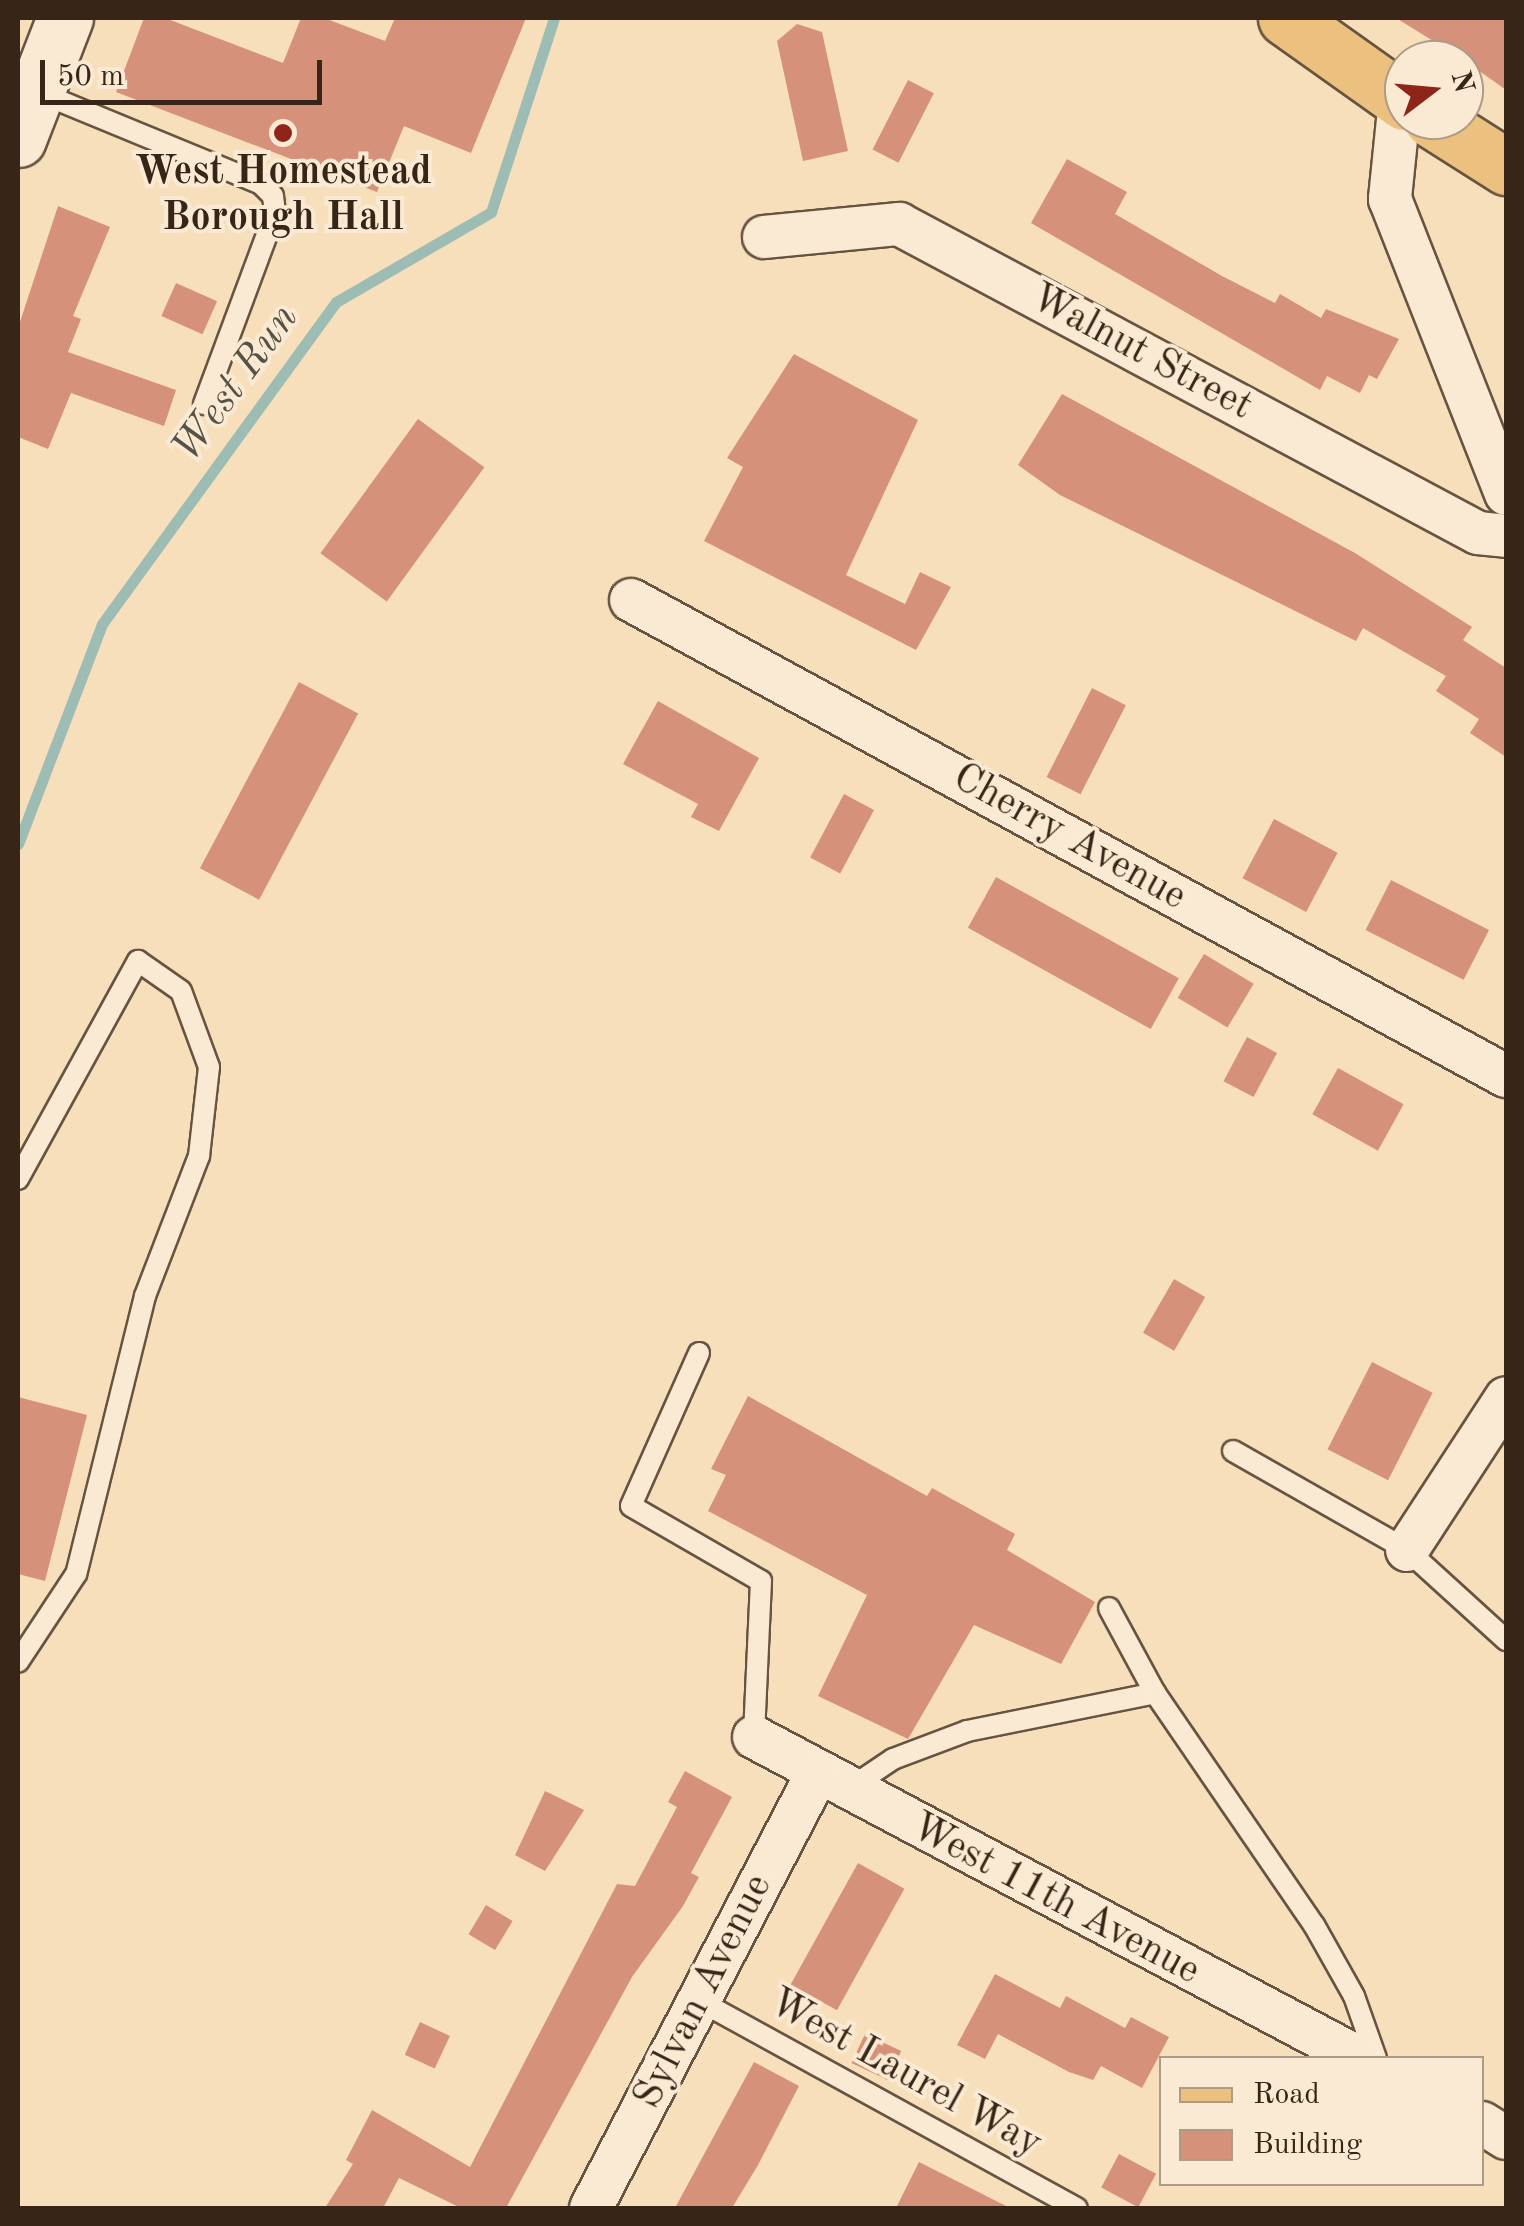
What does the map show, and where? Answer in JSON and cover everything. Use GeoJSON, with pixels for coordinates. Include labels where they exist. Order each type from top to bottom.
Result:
{"type":"FeatureCollection","features":[{"type":"Feature","properties":{"kind":"main road"},"geometry":{"type":"LineString","coordinates":[[1286,18],[1384,87]]}},
{"type":"Feature","properties":{"kind":"main road"},"geometry":{"type":"LineString","coordinates":[[1472,140],[1503,157]]}},
{"type":"Feature","properties":{"kind":"street"},"geometry":{"type":"LineString","coordinates":[[27,115],[65,18]]}},
{"type":"Feature","properties":{"kind":"street"},"geometry":{"type":"LineString","coordinates":[[1404,140],[1390,200],[1506,494]]}},
{"type":"Feature","properties":{"kind":"street","name":"Walnut Street"},"geometry":{"type":"LineString","coordinates":[[764,237],[899,224],[1478,534],[1506,536]]}},
{"type":"Feature","properties":{"kind":"street","name":"Cherry Avenue"},"geometry":{"type":"LineString","coordinates":[[631,600],[1506,1076]]}},
{"type":"Feature","properties":{"kind":"street"},"geometry":{"type":"LineString","coordinates":[[1407,1550],[1506,1398]]}},
{"type":"Feature","properties":{"kind":"street","name":"West 11th Avenue"},"geometry":{"type":"LineString","coordinates":[[754,1737],[831,1783],[1355,2056]]}},
{"type":"Feature","properties":{"kind":"street","name":"Sylvan Avenue"},"geometry":{"type":"LineString","coordinates":[[591,2208],[700,2000],[831,1783]]}},
{"type":"Feature","properties":{"kind":"street"},"geometry":{"type":"LineString","coordinates":[[1484,2124],[1506,2138]]}},
{"type":"Feature","properties":{"kind":"lane"},"geometry":{"type":"LineString","coordinates":[[27,115],[261,184],[273,196],[275,214],[204,404]]}},
{"type":"Feature","properties":{"kind":"lane"},"geometry":{"type":"LineString","coordinates":[[18,1179],[138,961],[181,991],[209,1066],[199,1156],[145,1296],[76,1574],[18,1662]]}},
{"type":"Feature","properties":{"kind":"lane"},"geometry":{"type":"LineString","coordinates":[[699,1354],[631,1506],[761,1581],[754,1737]]}},
{"type":"Feature","properties":{"kind":"lane"},"geometry":{"type":"LineString","coordinates":[[1233,1451],[1407,1550],[1506,1640]]}},
{"type":"Feature","properties":{"kind":"lane"},"geometry":{"type":"LineString","coordinates":[[1109,1608],[1154,1693],[1314,1926],[1354,1996],[1375,2056]]}},
{"type":"Feature","properties":{"kind":"lane"},"geometry":{"type":"LineString","coordinates":[[831,1783],[968,1731],[1154,1693]]}},
{"type":"Feature","properties":{"kind":"lane","name":"West Laurel Way"},"geometry":{"type":"LineString","coordinates":[[700,2000],[1077,2208]]}},
{"type":"Feature","properties":{"kind":"building"},"geometry":{"type":"Polygon","coordinates":[[[144,18],[165,18],[283,63],[301,18],[324,18],[385,41],[395,18],[526,18],[471,153],[404,126],[377,192],[116,92],[144,18]]]}},
{"type":"Feature","properties":{"kind":"building"},"geometry":{"type":"Polygon","coordinates":[[[1396,18],[1506,18],[1506,90],[1484,74],[1484,40],[1432,40],[1396,18]]]}},
{"type":"Feature","properties":{"kind":"building"},"geometry":{"type":"Polygon","coordinates":[[[797,24],[822,32],[848,151],[803,161],[777,41],[797,24]]]}},
{"type":"Feature","properties":{"kind":"building"},"geometry":{"type":"Polygon","coordinates":[[[908,80],[934,93],[898,163],[873,149],[908,80]]]}},
{"type":"Feature","properties":{"kind":"building"},"geometry":{"type":"Polygon","coordinates":[[[1067,159],[1127,192],[1115,214],[1222,276],[1275,303],[1280,294],[1321,318],[1326,309],[1399,339],[1377,379],[1369,375],[1360,393],[1327,376],[1320,390],[1031,223],[1067,159]]]}},
{"type":"Feature","properties":{"kind":"building"},"geometry":{"type":"Polygon","coordinates":[[[58,206],[110,227],[73,316],[81,319],[68,352],[176,390],[164,426],[71,393],[48,449],[18,437],[18,328],[58,206]]]}},
{"type":"Feature","properties":{"kind":"building"},"geometry":{"type":"Polygon","coordinates":[[[176,283],[217,301],[202,334],[161,316],[176,283]]]}},
{"type":"Feature","properties":{"kind":"building"},"geometry":{"type":"Polygon","coordinates":[[[794,354],[918,420],[846,575],[905,604],[920,572],[951,587],[916,650],[704,541],[743,467],[727,458],[794,354]]]}},
{"type":"Feature","properties":{"kind":"building"},"geometry":{"type":"Polygon","coordinates":[[[1062,394],[1355,553],[1472,627],[1463,640],[1506,668],[1506,757],[1470,733],[1479,719],[1436,691],[1446,676],[1363,628],[1356,641],[1060,495],[1018,465],[1062,394]]]}},
{"type":"Feature","properties":{"kind":"building"},"geometry":{"type":"Polygon","coordinates":[[[418,419],[484,467],[387,601],[320,553],[418,419]]]}},
{"type":"Feature","properties":{"kind":"building"},"geometry":{"type":"Polygon","coordinates":[[[299,682],[358,713],[259,900],[200,868],[299,682]]]}},
{"type":"Feature","properties":{"kind":"building"},"geometry":{"type":"Polygon","coordinates":[[[1092,688],[1126,705],[1080,794],[1047,777],[1092,688]]]}},
{"type":"Feature","properties":{"kind":"building"},"geometry":{"type":"Polygon","coordinates":[[[658,701],[759,758],[719,831],[691,817],[698,804],[623,764],[658,701]]]}},
{"type":"Feature","properties":{"kind":"building"},"geometry":{"type":"Polygon","coordinates":[[[844,794],[874,810],[840,874],[810,858],[844,794]]]}},
{"type":"Feature","properties":{"kind":"building"},"geometry":{"type":"Polygon","coordinates":[[[1274,819],[1338,853],[1306,912],[1243,878],[1274,819]]]}},
{"type":"Feature","properties":{"kind":"building"},"geometry":{"type":"Polygon","coordinates":[[[996,877],[1179,978],[1151,1029],[968,928],[996,877]]]}},
{"type":"Feature","properties":{"kind":"building"},"geometry":{"type":"Polygon","coordinates":[[[1391,880],[1489,930],[1464,980],[1366,930],[1391,880]]]}},
{"type":"Feature","properties":{"kind":"building"},"geometry":{"type":"Polygon","coordinates":[[[1204,954],[1254,984],[1227,1028],[1178,998],[1204,954]]]}},
{"type":"Feature","properties":{"kind":"building"},"geometry":{"type":"Polygon","coordinates":[[[1247,1037],[1277,1053],[1254,1097],[1224,1081],[1247,1037]]]}},
{"type":"Feature","properties":{"kind":"building"},"geometry":{"type":"Polygon","coordinates":[[[1338,1068],[1404,1104],[1378,1151],[1312,1114],[1338,1068]]]}},
{"type":"Feature","properties":{"kind":"building"},"geometry":{"type":"Polygon","coordinates":[[[1174,1279],[1205,1297],[1174,1351],[1143,1333],[1174,1279]]]}},
{"type":"Feature","properties":{"kind":"building"},"geometry":{"type":"Polygon","coordinates":[[[1372,1362],[1433,1393],[1388,1480],[1328,1449],[1372,1362]]]}},
{"type":"Feature","properties":{"kind":"building"},"geometry":{"type":"Polygon","coordinates":[[[748,1396],[927,1496],[932,1488],[1015,1534],[1007,1550],[1095,1602],[1061,1664],[974,1625],[908,1739],[818,1696],[867,1595],[708,1511],[726,1475],[711,1469],[748,1396]]]}},
{"type":"Feature","properties":{"kind":"building"},"geometry":{"type":"Polygon","coordinates":[[[18,1397],[87,1415],[45,1581],[18,1574],[18,1397]]]}},
{"type":"Feature","properties":{"kind":"building"},"geometry":{"type":"Polygon","coordinates":[[[685,1771],[732,1797],[691,1873],[699,1877],[632,1977],[506,2208],[461,2208],[399,2178],[383,2208],[325,2208],[353,2164],[346,2160],[372,2110],[470,2167],[617,1884],[635,1886],[677,1807],[668,1802],[685,1771]]]}},
{"type":"Feature","properties":{"kind":"building"},"geometry":{"type":"Polygon","coordinates":[[[545,1791],[584,1810],[545,1871],[515,1855],[545,1791]]]}},
{"type":"Feature","properties":{"kind":"building"},"geometry":{"type":"Polygon","coordinates":[[[858,1863],[904,1889],[837,2010],[791,1985],[858,1863]]]}},
{"type":"Feature","properties":{"kind":"building"},"geometry":{"type":"Polygon","coordinates":[[[486,1905],[513,1921],[495,1950],[468,1934],[486,1905]]]}},
{"type":"Feature","properties":{"kind":"building"},"geometry":{"type":"Polygon","coordinates":[[[995,1974],[1060,2008],[1066,1996],[1125,2028],[1131,2017],[1169,2037],[1142,2088],[1101,2066],[1093,2080],[1069,2072],[998,2034],[985,2059],[957,2045],[995,1974]]]}},
{"type":"Feature","properties":{"kind":"building"},"geometry":{"type":"Polygon","coordinates":[[[420,2022],[450,2036],[435,2069],[405,2055],[420,2022]]]}},
{"type":"Feature","properties":{"kind":"building"},"geometry":{"type":"Polygon","coordinates":[[[865,2034],[901,2051],[888,2080],[851,2063],[865,2034]]]}},
{"type":"Feature","properties":{"kind":"building"},"geometry":{"type":"Polygon","coordinates":[[[754,2062],[799,2086],[758,2165],[732,2208],[675,2208],[754,2062]]]}},
{"type":"Feature","properties":{"kind":"building"},"geometry":{"type":"Polygon","coordinates":[[[1119,2154],[1156,2174],[1138,2207],[1101,2188],[1119,2154]]]}},
{"type":"Feature","properties":{"kind":"building"},"geometry":{"type":"Polygon","coordinates":[[[919,2162],[1010,2208],[896,2208],[919,2162]]]}},
{"type":"Feature","properties":{"kind":"waterway","name":"West Run"},"geometry":{"type":"LineString","coordinates":[[18,844],[102,624],[336,302],[491,212],[554,18]]}},
{"type":"Feature","properties":{"kind":"place","name":"West Homestead Borough Hall"},"geometry":{"type":"Point","coordinates":[283,133]}}]}
